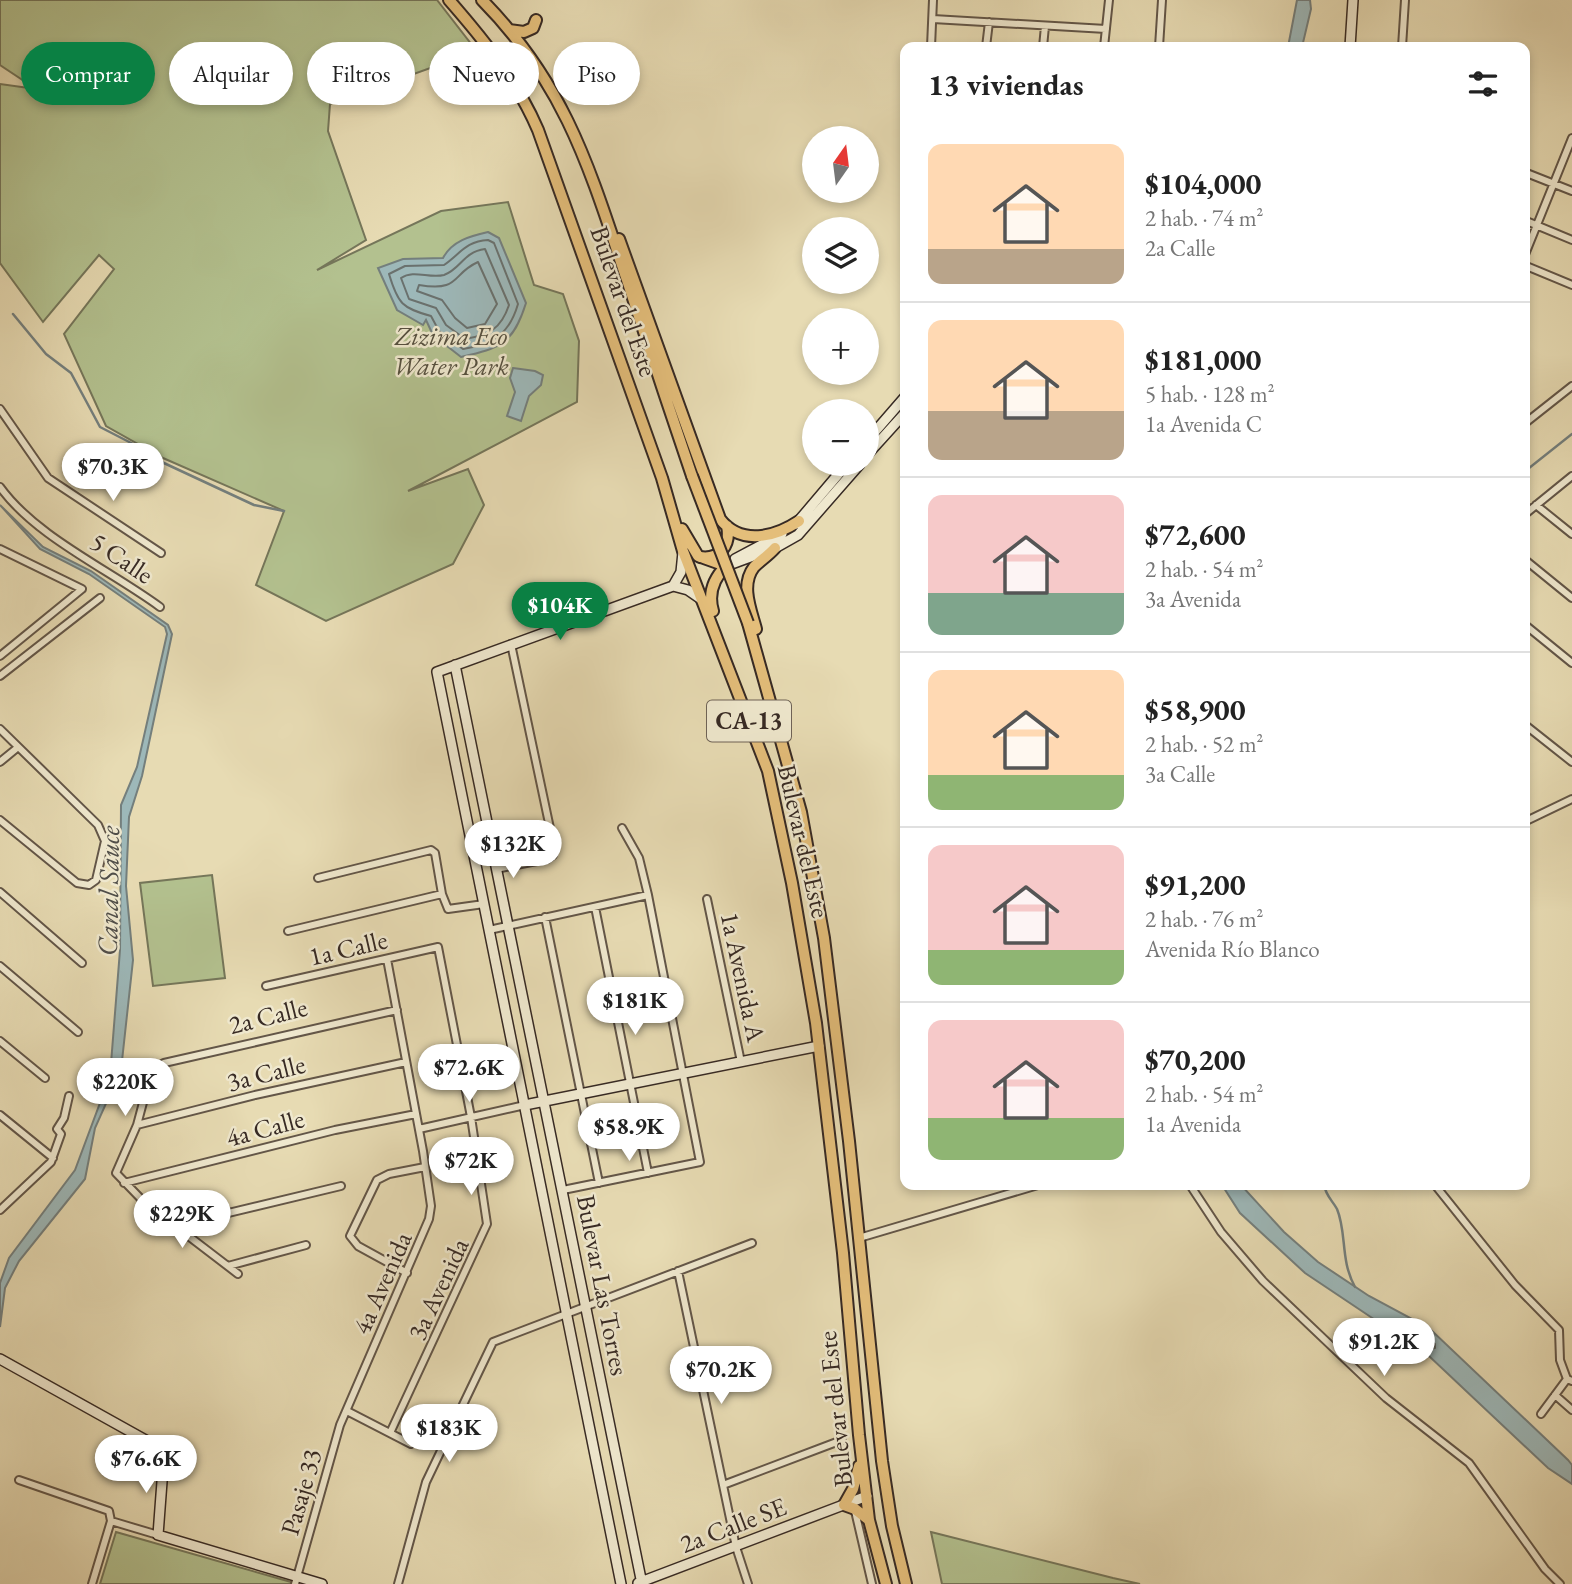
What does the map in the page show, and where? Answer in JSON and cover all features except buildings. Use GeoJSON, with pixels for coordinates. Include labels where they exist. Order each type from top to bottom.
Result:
{"type":"FeatureCollection","features":[{"type":"Feature","properties":{"kind":"highway","name":"Bulevar del Este"},"geometry":{"type":"LineString","coordinates":[[449,0],[493,53],[533,118],[560,184],[662,478],[683,551],[768,771],[792,883],[819,1046],[844,1253],[869,1520],[886,1584]]}},
{"type":"Feature","properties":{"kind":"highway","name":"Bulevar del Este"},"geometry":{"type":"LineString","coordinates":[[482,0],[543,73],[569,118],[600,201],[692,476],[748,623],[801,812],[824,939],[882,1461],[892,1526],[906,1584]]}},
{"type":"Feature","properties":{"kind":"highway"},"geometry":{"type":"LineString","coordinates":[[509,30],[524,32],[533,28],[536,20]]}},
{"type":"Feature","properties":{"kind":"highway"},"geometry":{"type":"LineString","coordinates":[[600,201],[629,261],[718,514],[736,533],[762,536],[783,530],[799,521]]}},
{"type":"Feature","properties":{"kind":"highway"},"geometry":{"type":"LineString","coordinates":[[662,478],[684,534],[698,556],[726,566],[715,581],[712,606],[749,709],[759,749]]}},
{"type":"Feature","properties":{"kind":"highway"},"geometry":{"type":"LineString","coordinates":[[698,556],[710,557],[722,551],[729,537],[727,526]]}},
{"type":"Feature","properties":{"kind":"highway"},"geometry":{"type":"LineString","coordinates":[[775,548],[751,572],[748,597],[802,796],[821,891],[824,939]]}},
{"type":"Feature","properties":{"kind":"highway"},"geometry":{"type":"LineString","coordinates":[[862,1457],[849,1507],[869,1520]]}},
{"type":"Feature","properties":{"kind":"street"},"geometry":{"type":"LineString","coordinates":[[931,42],[933,0]]}},
{"type":"Feature","properties":{"kind":"street"},"geometry":{"type":"LineString","coordinates":[[1105,42],[1109,0]]}},
{"type":"Feature","properties":{"kind":"street"},"geometry":{"type":"LineString","coordinates":[[1159,42],[1162,0]]}},
{"type":"Feature","properties":{"kind":"street"},"geometry":{"type":"LineString","coordinates":[[1350,42],[1353,0]]}},
{"type":"Feature","properties":{"kind":"street"},"geometry":{"type":"LineString","coordinates":[[1402,42],[1405,0]]}},
{"type":"Feature","properties":{"kind":"street"},"geometry":{"type":"LineString","coordinates":[[933,19],[1106,29]]}},
{"type":"Feature","properties":{"kind":"street"},"geometry":{"type":"LineString","coordinates":[[987,42],[989,22]]}},
{"type":"Feature","properties":{"kind":"street"},"geometry":{"type":"LineString","coordinates":[[1043,42],[1045,26]]}},
{"type":"Feature","properties":{"kind":"street"},"geometry":{"type":"LineString","coordinates":[[1530,242],[1572,138]]}},
{"type":"Feature","properties":{"kind":"street"},"geometry":{"type":"LineString","coordinates":[[1530,174],[1572,191]]}},
{"type":"Feature","properties":{"kind":"street"},"geometry":{"type":"LineString","coordinates":[[1530,222],[1572,240]]}},
{"type":"Feature","properties":{"kind":"street"},"geometry":{"type":"LineString","coordinates":[[1530,268],[1572,285]]}},
{"type":"Feature","properties":{"kind":"street"},"geometry":{"type":"LineString","coordinates":[[1530,419],[1572,386]]}},
{"type":"Feature","properties":{"kind":"street"},"geometry":{"type":"LineString","coordinates":[[879,427],[900,403]]}},
{"type":"Feature","properties":{"kind":"street"},"geometry":{"type":"LineString","coordinates":[[0,409],[48,478],[161,553]]}},
{"type":"Feature","properties":{"kind":"street"},"geometry":{"type":"LineString","coordinates":[[879,442],[900,419]]}},
{"type":"Feature","properties":{"kind":"street"},"geometry":{"type":"LineString","coordinates":[[726,566],[792,529],[838,476]]}},
{"type":"Feature","properties":{"kind":"street"},"geometry":{"type":"LineString","coordinates":[[726,566],[775,548],[798,535],[850,476]]}},
{"type":"Feature","properties":{"kind":"street"},"geometry":{"type":"LineString","coordinates":[[1530,510],[1572,476]]}},
{"type":"Feature","properties":{"kind":"street","name":"5 Calle"},"geometry":{"type":"LineString","coordinates":[[0,487],[12,504],[54,536],[160,607]]}},
{"type":"Feature","properties":{"kind":"street"},"geometry":{"type":"LineString","coordinates":[[1536,505],[1572,534]]}},
{"type":"Feature","properties":{"kind":"street"},"geometry":{"type":"LineString","coordinates":[[0,549],[82,589],[0,656]]}},
{"type":"Feature","properties":{"kind":"street"},"geometry":{"type":"LineString","coordinates":[[673,586],[681,572],[683,551]]}},
{"type":"Feature","properties":{"kind":"street"},"geometry":{"type":"LineString","coordinates":[[1530,564],[1572,598]]}},
{"type":"Feature","properties":{"kind":"street"},"geometry":{"type":"LineString","coordinates":[[456,665],[673,586],[688,590],[704,601]]}},
{"type":"Feature","properties":{"kind":"street"},"geometry":{"type":"LineString","coordinates":[[0,676],[100,598]]}},
{"type":"Feature","properties":{"kind":"street"},"geometry":{"type":"LineString","coordinates":[[62,608],[75,619]]}},
{"type":"Feature","properties":{"kind":"street"},"geometry":{"type":"LineString","coordinates":[[1530,629],[1572,663]]}},
{"type":"Feature","properties":{"kind":"street"},"geometry":{"type":"LineString","coordinates":[[16,643],[26,656]]}},
{"type":"Feature","properties":{"kind":"street"},"geometry":{"type":"LineString","coordinates":[[496,869],[547,859],[553,855],[554,847],[511,643]]}},
{"type":"Feature","properties":{"kind":"street","name":"Bulevar Las Torres"},"geometry":{"type":"LineString","coordinates":[[621,1584],[437,672],[456,665],[640,1583]]}},
{"type":"Feature","properties":{"kind":"street"},"geometry":{"type":"LineString","coordinates":[[0,729],[80,805],[103,834],[104,851],[98,875],[89,885],[77,883],[0,820]]}},
{"type":"Feature","properties":{"kind":"street"},"geometry":{"type":"LineString","coordinates":[[1530,729],[1572,762]]}},
{"type":"Feature","properties":{"kind":"street"},"geometry":{"type":"LineString","coordinates":[[0,762],[17,748]]}},
{"type":"Feature","properties":{"kind":"street"},"geometry":{"type":"LineString","coordinates":[[1530,819],[1572,799]]}},
{"type":"Feature","properties":{"kind":"street"},"geometry":{"type":"LineString","coordinates":[[563,1190],[700,1162],[648,895],[639,858],[622,828]]}},
{"type":"Feature","properties":{"kind":"street"},"geometry":{"type":"LineString","coordinates":[[318,878],[431,850],[435,853],[442,894],[448,909],[484,904]]}},
{"type":"Feature","properties":{"kind":"street"},"geometry":{"type":"LineString","coordinates":[[0,892],[82,962]]}},
{"type":"Feature","properties":{"kind":"street"},"geometry":{"type":"LineString","coordinates":[[288,931],[442,894]]}},
{"type":"Feature","properties":{"kind":"street"},"geometry":{"type":"LineString","coordinates":[[489,930],[648,895]]}},
{"type":"Feature","properties":{"kind":"street","name":"1a Avenida A"},"geometry":{"type":"LineString","coordinates":[[707,899],[741,1062]]}},
{"type":"Feature","properties":{"kind":"street"},"geometry":{"type":"LineString","coordinates":[[595,907],[648,1173]]}},
{"type":"Feature","properties":{"kind":"street"},"geometry":{"type":"LineString","coordinates":[[545,918],[599,1183]]}},
{"type":"Feature","properties":{"kind":"street","name":"1a Calle"},"geometry":{"type":"LineString","coordinates":[[266,986],[438,947]]}},
{"type":"Feature","properties":{"kind":"street","name":"3a Avenida"},"geometry":{"type":"LineString","coordinates":[[390,1433],[484,1236],[487,1213],[438,947]]}},
{"type":"Feature","properties":{"kind":"street","name":"4a Avenida"},"geometry":{"type":"LineString","coordinates":[[347,1411],[429,1219],[430,1206],[419,1129],[387,959]]}},
{"type":"Feature","properties":{"kind":"street"},"geometry":{"type":"LineString","coordinates":[[0,966],[78,1032]]}},
{"type":"Feature","properties":{"kind":"street","name":"2a Calle"},"geometry":{"type":"LineString","coordinates":[[137,1125],[152,1069],[164,1063],[397,1010]]}},
{"type":"Feature","properties":{"kind":"street"},"geometry":{"type":"LineString","coordinates":[[0,1041],[45,1078]]}},
{"type":"Feature","properties":{"kind":"street"},"geometry":{"type":"LineString","coordinates":[[419,1129],[542,1101],[819,1046]]}},
{"type":"Feature","properties":{"kind":"street","name":"3a Calle"},"geometry":{"type":"LineString","coordinates":[[137,1125],[279,1089],[406,1062]]}},
{"type":"Feature","properties":{"kind":"street"},"geometry":{"type":"LineString","coordinates":[[1,1211],[53,1158],[61,1133],[57,1129],[64,1118],[69,1096]]}},
{"type":"Feature","properties":{"kind":"street","name":"4a Calle"},"geometry":{"type":"LineString","coordinates":[[124,1183],[335,1130],[416,1114]]}},
{"type":"Feature","properties":{"kind":"street"},"geometry":{"type":"LineString","coordinates":[[0,1115],[53,1158]]}},
{"type":"Feature","properties":{"kind":"street"},"geometry":{"type":"LineString","coordinates":[[137,1125],[116,1173],[174,1226],[238,1274]]}},
{"type":"Feature","properties":{"kind":"street"},"geometry":{"type":"LineString","coordinates":[[407,1273],[358,1246],[350,1236],[377,1180],[389,1174],[425,1167]]}},
{"type":"Feature","properties":{"kind":"street"},"geometry":{"type":"LineString","coordinates":[[174,1226],[341,1186]]}},
{"type":"Feature","properties":{"kind":"street"},"geometry":{"type":"LineString","coordinates":[[859,1238],[1021,1190]]}},
{"type":"Feature","properties":{"kind":"street"},"geometry":{"type":"LineString","coordinates":[[1193,1190],[1221,1232],[1263,1281],[1386,1398],[1469,1463],[1545,1569],[1560,1584]]}},
{"type":"Feature","properties":{"kind":"street"},"geometry":{"type":"LineString","coordinates":[[1439,1190],[1515,1284],[1559,1331],[1560,1360],[1569,1380],[1541,1414]]}},
{"type":"Feature","properties":{"kind":"street"},"geometry":{"type":"LineString","coordinates":[[398,1584],[426,1482],[493,1342],[752,1243]]}},
{"type":"Feature","properties":{"kind":"street"},"geometry":{"type":"LineString","coordinates":[[228,1266],[306,1245]]}},
{"type":"Feature","properties":{"kind":"street"},"geometry":{"type":"LineString","coordinates":[[678,1271],[736,1547],[748,1584]]}},
{"type":"Feature","properties":{"kind":"street"},"geometry":{"type":"LineString","coordinates":[[0,1359],[158,1447],[164,1455],[158,1535]]}},
{"type":"Feature","properties":{"kind":"street"},"geometry":{"type":"LineString","coordinates":[[1555,1395],[1572,1410]]}},
{"type":"Feature","properties":{"kind":"street"},"geometry":{"type":"LineString","coordinates":[[347,1411],[411,1444]]}},
{"type":"Feature","properties":{"kind":"street","name":"Pasaje 33"},"geometry":{"type":"LineString","coordinates":[[296,1581],[340,1425],[347,1411]]}},
{"type":"Feature","properties":{"kind":"street"},"geometry":{"type":"LineString","coordinates":[[723,1485],[842,1440]]}},
{"type":"Feature","properties":{"kind":"street"},"geometry":{"type":"LineString","coordinates":[[19,1480],[109,1511],[111,1521],[92,1584]]}},
{"type":"Feature","properties":{"kind":"street","name":"2a Calle SE"},"geometry":{"type":"LineString","coordinates":[[640,1583],[849,1507],[867,1496]]}},
{"type":"Feature","properties":{"kind":"street"},"geometry":{"type":"LineString","coordinates":[[849,1507],[872,1584]]}},
{"type":"Feature","properties":{"kind":"street"},"geometry":{"type":"LineString","coordinates":[[111,1521],[296,1581],[322,1584]]}},
{"type":"Feature","properties":{"kind":"green space","name":"Zizima Eco Water Park"},"geometry":{"type":"Polygon","coordinates":[[[0,0],[437,0],[470,42],[429,42],[429,68],[415,73],[415,42],[307,42],[307,105],[330,105],[328,131],[366,240],[317,270],[441,211],[508,202],[534,285],[563,294],[579,341],[577,402],[408,491],[468,469],[484,505],[453,564],[326,621],[256,585],[284,511],[163,458],[106,426],[64,334],[114,269],[99,255],[43,322],[0,263],[0,84],[21,87],[21,105],[155,105],[155,42],[21,42],[21,79],[0,65],[0,0]]]}},
{"type":"Feature","properties":{"kind":"green space"},"geometry":{"type":"Polygon","coordinates":[[[212,875],[225,978],[153,986],[140,883],[212,875]]]}},
{"type":"Feature","properties":{"kind":"green space"},"geometry":{"type":"Polygon","coordinates":[[[116,1532],[291,1582],[100,1584],[116,1532]]]}},
{"type":"Feature","properties":{"kind":"green space"},"geometry":{"type":"Polygon","coordinates":[[[931,1532],[1113,1578],[1140,1584],[942,1584],[931,1532]]]}},
{"type":"Feature","properties":{"kind":"water"},"geometry":{"type":"Polygon","coordinates":[[[1297,0],[1310,0],[1311,9],[1303,42],[1289,42],[1297,0]]]}},
{"type":"Feature","properties":{"kind":"water"},"geometry":{"type":"Polygon","coordinates":[[[488,232],[499,238],[526,303],[516,327],[504,342],[486,351],[461,357],[433,335],[426,320],[423,325],[397,310],[378,268],[403,259],[443,258],[456,243],[488,232]]]}},
{"type":"Feature","properties":{"kind":"water"},"geometry":{"type":"Polygon","coordinates":[[[513,368],[543,375],[541,385],[529,396],[521,421],[507,416],[515,392],[510,378],[513,368]]]}},
{"type":"Feature","properties":{"kind":"water"},"geometry":{"type":"Polygon","coordinates":[[[0,505],[43,547],[91,571],[168,625],[172,634],[142,776],[129,817],[126,886],[133,960],[121,1070],[95,1128],[85,1179],[19,1261],[5,1288],[0,1327],[0,1283],[9,1258],[75,1170],[110,1076],[120,950],[121,805],[137,767],[167,634],[165,627],[89,574],[40,549],[0,505]]]}},
{"type":"Feature","properties":{"kind":"water"},"geometry":{"type":"Polygon","coordinates":[[[1225,1190],[1246,1190],[1284,1232],[1318,1262],[1369,1296],[1429,1328],[1568,1460],[1572,1465],[1572,1484],[1548,1468],[1429,1356],[1305,1273],[1240,1213],[1225,1190]]]}},
{"type":"Feature","properties":{"kind":"waterway"},"geometry":{"type":"LineString","coordinates":[[13,314],[46,354],[71,373],[100,427],[139,447],[151,457],[254,505],[284,511]]}},
{"type":"Feature","properties":{"kind":"waterway"},"geometry":{"type":"LineString","coordinates":[[1530,467],[1572,434]]}},
{"type":"Feature","properties":{"kind":"waterway"},"geometry":{"type":"LineString","coordinates":[[1326,1190],[1340,1218],[1347,1267],[1355,1287]]}},
{"type":"Feature","properties":{"kind":"water label","name":"Canal Sauce"},"geometry":{"type":"Point","coordinates":[108,891]}}]}
